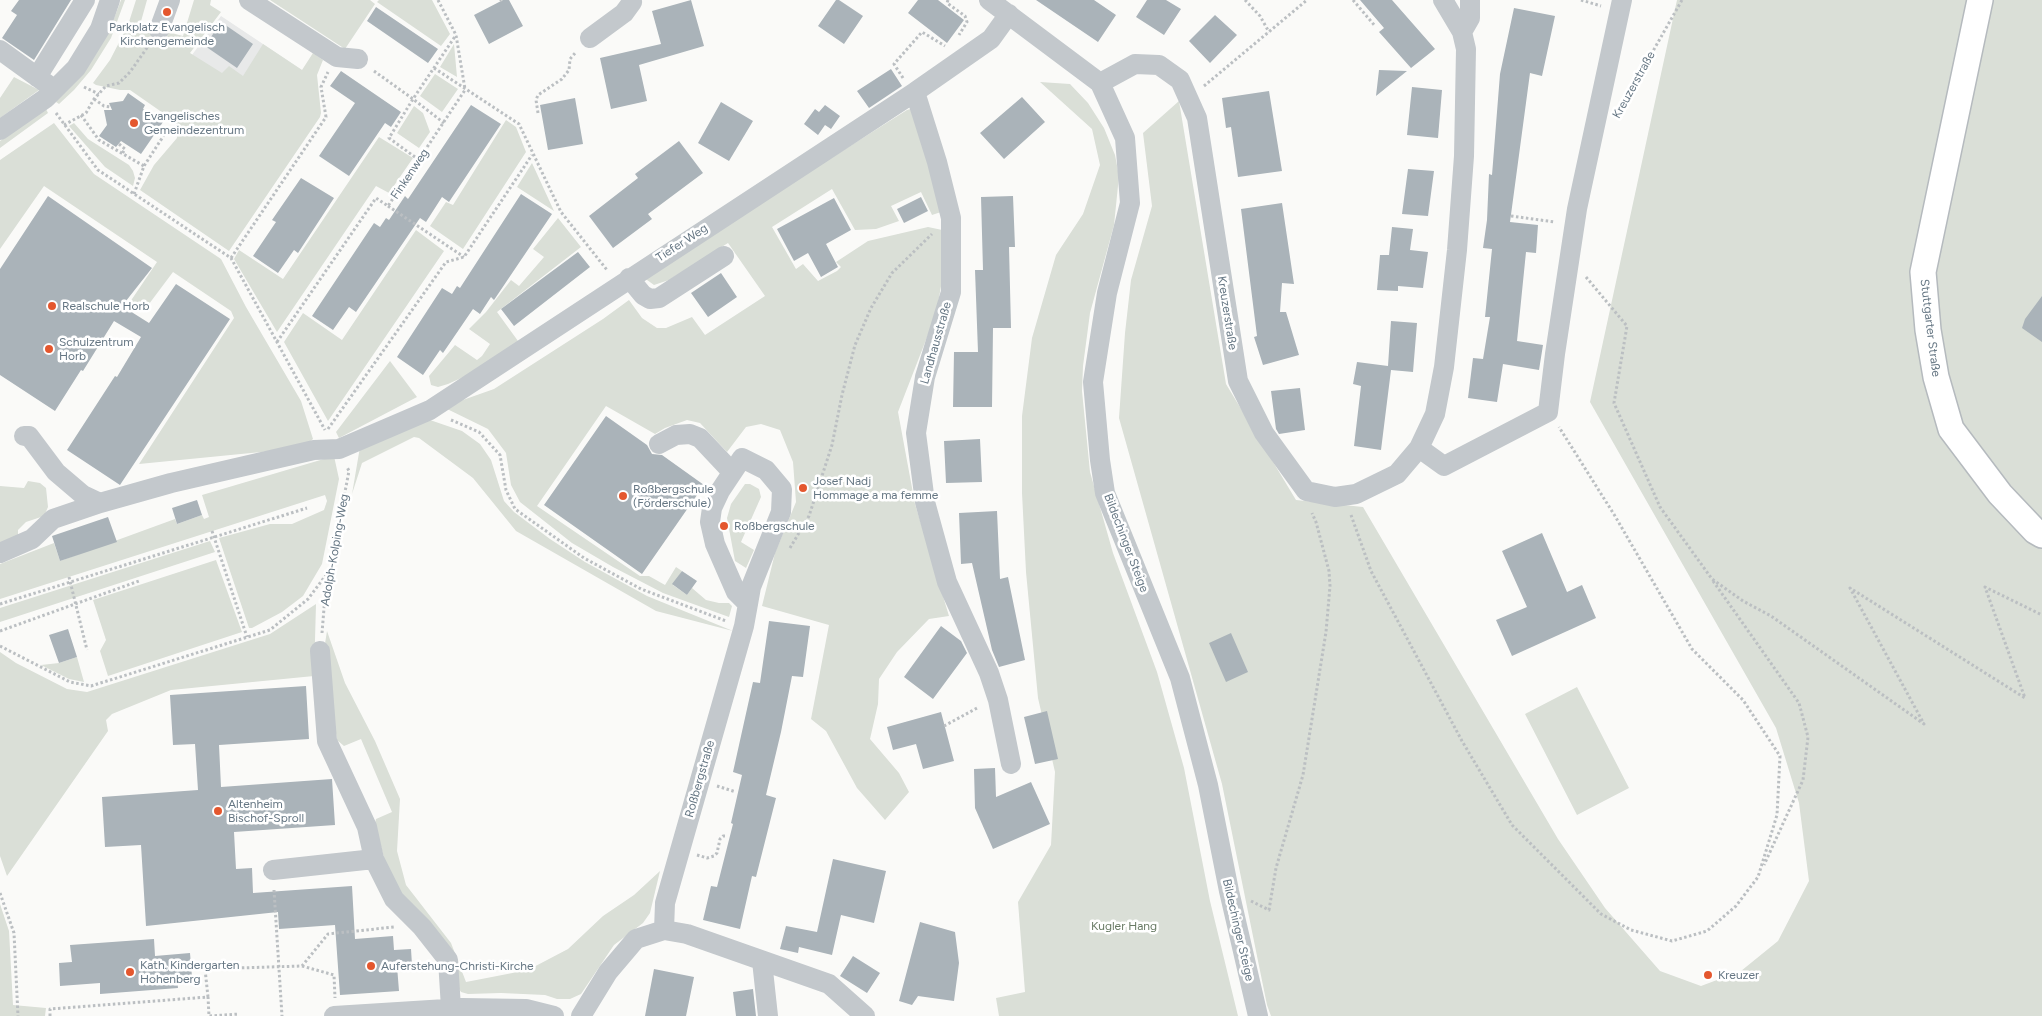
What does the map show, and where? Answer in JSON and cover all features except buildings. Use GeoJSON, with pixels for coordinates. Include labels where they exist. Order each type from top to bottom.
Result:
{"type":"FeatureCollection","features":[{"type":"Feature","properties":{"kind":"main road","name":"Stuttgarter Straße"},"geometry":{"type":"LineString","coordinates":[[1980,0],[1923,272],[1928,330],[1936,377],[1951,429],[2000,494],[2035,531],[2042,535]]}},
{"type":"Feature","properties":{"kind":"street"},"geometry":{"type":"LineString","coordinates":[[37,77],[85,0]]}},
{"type":"Feature","properties":{"kind":"street"},"geometry":{"type":"LineString","coordinates":[[0,130],[50,94],[76,68],[100,29],[110,0]]}},
{"type":"Feature","properties":{"kind":"street"},"geometry":{"type":"LineString","coordinates":[[159,30],[170,0]]}},
{"type":"Feature","properties":{"kind":"street"},"geometry":{"type":"LineString","coordinates":[[250,0],[337,57],[358,59]]}},
{"type":"Feature","properties":{"kind":"street"},"geometry":{"type":"LineString","coordinates":[[590,38],[624,12],[632,2],[631,0]]}},
{"type":"Feature","properties":{"kind":"street","name":"Bildechinger Steige"},"geometry":{"type":"LineString","coordinates":[[989,0],[1100,83],[1125,138],[1130,203],[1107,293],[1093,382],[1100,460],[1105,493],[1180,678],[1208,785],[1229,892],[1258,1016]]}},
{"type":"Feature","properties":{"kind":"street","name":"Kreuzerstraße"},"geometry":{"type":"LineString","coordinates":[[1100,83],[1135,64],[1159,65],[1180,80],[1197,118],[1238,381],[1264,433],[1306,491],[1335,497],[1356,494],[1397,474],[1419,448],[1435,414],[1444,366],[1457,250],[1464,156],[1466,49],[1462,32],[1443,0]]}},
{"type":"Feature","properties":{"kind":"street"},"geometry":{"type":"LineString","coordinates":[[1462,32],[1470,18],[1470,0]]}},
{"type":"Feature","properties":{"kind":"street","name":"Kreuzerstraße"},"geometry":{"type":"LineString","coordinates":[[1548,412],[1573,232],[1622,0]]}},
{"type":"Feature","properties":{"kind":"street","name":"Tiefer Weg"},"geometry":{"type":"LineString","coordinates":[[339,449],[430,410],[624,281],[915,92],[991,39],[1009,14]]}},
{"type":"Feature","properties":{"kind":"street"},"geometry":{"type":"LineString","coordinates":[[0,50],[37,77],[50,94]]}},
{"type":"Feature","properties":{"kind":"street","name":"Landhausstraße"},"geometry":{"type":"LineString","coordinates":[[915,92],[937,162],[951,218],[951,292],[925,377],[916,433],[925,502],[947,582],[989,673],[998,700],[1011,764]]}},
{"type":"Feature","properties":{"kind":"street"},"geometry":{"type":"LineString","coordinates":[[624,281],[650,299],[659,298],[724,256]]}},
{"type":"Feature","properties":{"kind":"street"},"geometry":{"type":"LineString","coordinates":[[1419,448],[1444,466],[1548,412]]}},
{"type":"Feature","properties":{"kind":"street"},"geometry":{"type":"LineString","coordinates":[[658,444],[676,435],[690,434],[700,438],[732,472],[712,508],[710,522],[714,544],[736,592],[748,604]]}},
{"type":"Feature","properties":{"kind":"street"},"geometry":{"type":"LineString","coordinates":[[24,436],[29,436],[56,472],[82,495],[100,503]]}},
{"type":"Feature","properties":{"kind":"street"},"geometry":{"type":"LineString","coordinates":[[0,553],[32,539],[53,519],[100,503],[314,450],[339,449]]}},
{"type":"Feature","properties":{"kind":"street","name":"Roßbergstraße"},"geometry":{"type":"LineString","coordinates":[[664,930],[665,903],[744,626],[751,586],[781,512],[782,489],[766,470],[742,458],[732,472]]}},
{"type":"Feature","properties":{"kind":"street"},"geometry":{"type":"LineString","coordinates":[[320,651],[327,741],[367,827],[374,859],[394,899],[448,960],[451,1008]]}},
{"type":"Feature","properties":{"kind":"street"},"geometry":{"type":"LineString","coordinates":[[273,870],[374,859]]}},
{"type":"Feature","properties":{"kind":"street"},"geometry":{"type":"LineString","coordinates":[[581,1016],[608,972],[636,939],[664,930],[687,934],[762,962],[829,984],[866,1016]]}},
{"type":"Feature","properties":{"kind":"street"},"geometry":{"type":"LineString","coordinates":[[762,962],[768,1016]]}},
{"type":"Feature","properties":{"kind":"street"},"geometry":{"type":"LineString","coordinates":[[336,1016],[412,1013],[451,1008],[526,1008],[554,1016]]}},
{"type":"Feature","properties":{"kind":"path"},"geometry":{"type":"LineString","coordinates":[[438,0],[456,35],[465,90]]}},
{"type":"Feature","properties":{"kind":"path"},"geometry":{"type":"LineString","coordinates":[[915,92],[894,64],[922,32],[943,47],[956,40],[967,22],[965,16],[947,3],[948,0]]}},
{"type":"Feature","properties":{"kind":"path"},"geometry":{"type":"LineString","coordinates":[[1245,0],[1260,16],[1269,32]]}},
{"type":"Feature","properties":{"kind":"path"},"geometry":{"type":"LineString","coordinates":[[1218,75],[1306,0]]}},
{"type":"Feature","properties":{"kind":"path"},"geometry":{"type":"LineString","coordinates":[[1353,0],[1376,26]]}},
{"type":"Feature","properties":{"kind":"path","name":"Kreuzerstraße"},"geometry":{"type":"LineString","coordinates":[[1619,112],[1682,0]]}},
{"type":"Feature","properties":{"kind":"path"},"geometry":{"type":"LineString","coordinates":[[64,125],[86,113],[106,86],[119,83],[130,72],[159,30]]}},
{"type":"Feature","properties":{"kind":"path"},"geometry":{"type":"LineString","coordinates":[[419,160],[389,138],[413,98],[456,35]]}},
{"type":"Feature","properties":{"kind":"path"},"geometry":{"type":"LineString","coordinates":[[538,113],[536,100],[538,95],[562,80],[568,70],[570,59],[590,38]]}},
{"type":"Feature","properties":{"kind":"path"},"geometry":{"type":"LineString","coordinates":[[956,40],[975,50]]}},
{"type":"Feature","properties":{"kind":"path"},"geometry":{"type":"LineString","coordinates":[[231,258],[326,117],[321,87],[324,77],[337,57]]}},
{"type":"Feature","properties":{"kind":"path"},"geometry":{"type":"LineString","coordinates":[[358,59],[413,98],[444,123]]}},
{"type":"Feature","properties":{"kind":"path"},"geometry":{"type":"LineString","coordinates":[[434,68],[519,124],[561,212],[624,281]]}},
{"type":"Feature","properties":{"kind":"path"},"geometry":{"type":"LineString","coordinates":[[84,86],[99,94]]}},
{"type":"Feature","properties":{"kind":"path","name":"Finkenweg"},"geometry":{"type":"LineString","coordinates":[[277,342],[376,198],[388,206],[465,90]]}},
{"type":"Feature","properties":{"kind":"path"},"geometry":{"type":"LineString","coordinates":[[50,94],[64,125],[98,170],[231,258],[326,432],[446,262],[464,258],[532,154]]}},
{"type":"Feature","properties":{"kind":"path"},"geometry":{"type":"LineString","coordinates":[[94,100],[104,106],[110,106]]}},
{"type":"Feature","properties":{"kind":"path"},"geometry":{"type":"LineString","coordinates":[[81,115],[99,140],[144,166]]}},
{"type":"Feature","properties":{"kind":"path"},"geometry":{"type":"LineString","coordinates":[[134,194],[144,166],[166,132]]}},
{"type":"Feature","properties":{"kind":"path"},"geometry":{"type":"LineString","coordinates":[[119,144],[125,149],[122,154]]}},
{"type":"Feature","properties":{"kind":"path"},"geometry":{"type":"LineString","coordinates":[[388,206],[464,258]]}},
{"type":"Feature","properties":{"kind":"path"},"geometry":{"type":"LineString","coordinates":[[1511,216],[1552,220],[1559,224],[1562,229],[1573,232]]}},
{"type":"Feature","properties":{"kind":"path"},"geometry":{"type":"LineString","coordinates":[[789,548],[810,516],[832,445],[855,345],[871,308],[892,273],[951,218]]}},
{"type":"Feature","properties":{"kind":"path"},"geometry":{"type":"LineString","coordinates":[[1335,497],[1352,515],[1371,571],[1462,741],[1512,825],[1601,914],[1631,930],[1672,941],[1707,932],[1736,906],[1758,877],[1803,780],[1808,737],[1799,703],[1660,507],[1614,403],[1627,326],[1570,258]]}},
{"type":"Feature","properties":{"kind":"path"},"geometry":{"type":"LineString","coordinates":[[430,410],[479,432],[500,455],[506,490],[515,509],[584,558],[641,589],[705,614],[744,626]]}},
{"type":"Feature","properties":{"kind":"path"},"geometry":{"type":"LineString","coordinates":[[1548,412],[1576,452],[1692,649],[1743,700],[1780,756],[1777,815],[1758,877]]}},
{"type":"Feature","properties":{"kind":"path","name":"Adolph-Kolping-Weg"},"geometry":{"type":"LineString","coordinates":[[320,651],[325,596],[349,471],[339,449]]}},
{"type":"Feature","properties":{"kind":"path"},"geometry":{"type":"LineString","coordinates":[[1269,910],[1276,868],[1302,776],[1326,632],[1330,586],[1329,571],[1316,522],[1296,478]]}},
{"type":"Feature","properties":{"kind":"path"},"geometry":{"type":"LineString","coordinates":[[0,604],[307,508]]}},
{"type":"Feature","properties":{"kind":"path"},"geometry":{"type":"LineString","coordinates":[[212,531],[248,637]]}},
{"type":"Feature","properties":{"kind":"path"},"geometry":{"type":"LineString","coordinates":[[0,646],[70,682],[91,686],[270,630],[308,599],[330,569]]}},
{"type":"Feature","properties":{"kind":"path"},"geometry":{"type":"LineString","coordinates":[[70,577],[74,604],[87,650]]}},
{"type":"Feature","properties":{"kind":"path"},"geometry":{"type":"LineString","coordinates":[[1712,579],[1743,601],[1771,616],[1924,724],[1850,588],[2025,698],[1985,587],[2042,615]]}},
{"type":"Feature","properties":{"kind":"path"},"geometry":{"type":"LineString","coordinates":[[0,631],[138,581]]}},
{"type":"Feature","properties":{"kind":"path"},"geometry":{"type":"LineString","coordinates":[[944,726],[982,705],[998,700]]}},
{"type":"Feature","properties":{"kind":"path"},"geometry":{"type":"LineString","coordinates":[[680,849],[711,858],[717,853],[720,839],[726,836]]}},
{"type":"Feature","properties":{"kind":"path"},"geometry":{"type":"LineString","coordinates":[[282,1016],[274,890],[297,882],[298,867]]}},
{"type":"Feature","properties":{"kind":"path"},"geometry":{"type":"LineString","coordinates":[[0,893],[14,933],[18,1016]]}},
{"type":"Feature","properties":{"kind":"path"},"geometry":{"type":"LineString","coordinates":[[302,966],[328,934],[396,927],[413,920]]}},
{"type":"Feature","properties":{"kind":"path"},"geometry":{"type":"LineString","coordinates":[[239,1014],[209,1016],[205,969],[302,966],[334,975],[336,1016]]}},
{"type":"Feature","properties":{"kind":"path"},"geometry":{"type":"LineString","coordinates":[[50,1016],[50,1009],[208,997]]}},
{"type":"Feature","properties":{"kind":"shaded area"},"geometry":{"type":"Polygon","coordinates":[[[221,16],[302,70],[277,109],[189,59],[221,16]]]}},
{"type":"Feature","properties":{"kind":"green space"},"geometry":{"type":"Polygon","coordinates":[[[121,0],[125,0],[111,38],[91,70],[59,104],[56,102],[58,98],[110,29],[121,0]]]}},
{"type":"Feature","properties":{"kind":"green space"},"geometry":{"type":"Polygon","coordinates":[[[136,0],[147,0],[140,25],[183,36],[194,0],[211,0],[210,5],[221,12],[190,53],[222,73],[229,66],[243,76],[263,44],[302,70],[313,53],[323,60],[317,75],[320,117],[229,251],[140,190],[154,165],[177,138],[176,122],[130,90],[120,90],[93,83],[110,60],[128,25],[136,0]]]}},
{"type":"Feature","properties":{"kind":"green space"},"geometry":{"type":"Polygon","coordinates":[[[270,0],[370,0],[375,4],[345,49],[270,0]]]}},
{"type":"Feature","properties":{"kind":"green space"},"geometry":{"type":"Polygon","coordinates":[[[379,0],[432,0],[450,34],[441,46],[377,2],[379,0]]]}},
{"type":"Feature","properties":{"kind":"green space"},"geometry":{"type":"Polygon","coordinates":[[[1677,0],[2042,0],[2042,1016],[1271,1016],[1267,1005],[1222,784],[1119,418],[1131,280],[1152,206],[1143,133],[1179,101],[1226,384],[1296,500],[1363,507],[1558,839],[1605,908],[1660,971],[1701,986],[1741,971],[1778,941],[1809,881],[1799,803],[1776,728],[1590,402],[1677,0]]]}},
{"type":"Feature","properties":{"kind":"green space"},"geometry":{"type":"Polygon","coordinates":[[[454,44],[457,77],[440,67],[454,44]]]}},
{"type":"Feature","properties":{"kind":"green space"},"geometry":{"type":"Polygon","coordinates":[[[435,74],[458,89],[442,112],[420,96],[435,74]]]}},
{"type":"Feature","properties":{"kind":"green space"},"geometry":{"type":"Polygon","coordinates":[[[14,77],[39,90],[0,118],[0,98],[14,77]]]}},
{"type":"Feature","properties":{"kind":"green space","name":"Kugler Hang"},"geometry":{"type":"Polygon","coordinates":[[[1040,82],[1070,84],[1088,103],[1104,128],[1115,155],[1119,176],[1114,225],[1090,313],[1083,366],[1082,391],[1090,472],[1113,553],[1157,672],[1184,768],[1210,901],[1238,1016],[999,1016],[996,998],[1025,992],[1018,902],[1051,845],[1055,772],[1038,698],[1026,572],[1022,493],[1022,416],[1032,338],[1056,255],[1083,214],[1100,165],[1092,129],[1040,82]]]}},
{"type":"Feature","properties":{"kind":"green space"},"geometry":{"type":"Polygon","coordinates":[[[414,106],[423,113],[430,132],[419,148],[397,133],[414,106]]]}},
{"type":"Feature","properties":{"kind":"green space"},"geometry":{"type":"Polygon","coordinates":[[[914,108],[944,211],[932,215],[921,192],[891,206],[899,221],[876,229],[855,230],[832,189],[772,227],[796,269],[803,264],[818,281],[837,271],[841,267],[836,262],[868,241],[928,227],[947,231],[947,253],[936,314],[898,412],[915,504],[949,616],[929,619],[897,652],[879,679],[878,704],[870,739],[899,773],[909,792],[885,820],[857,788],[826,731],[811,719],[829,625],[762,606],[775,553],[796,502],[793,462],[780,430],[761,424],[746,427],[727,452],[700,423],[687,420],[655,434],[606,406],[537,506],[640,576],[649,576],[665,585],[676,567],[682,571],[673,585],[687,595],[692,588],[706,600],[729,603],[732,606],[729,617],[663,593],[572,543],[520,502],[511,485],[506,453],[488,429],[443,407],[494,389],[603,319],[629,300],[642,318],[657,328],[666,328],[692,317],[705,335],[765,296],[728,243],[669,280],[654,285],[643,277],[907,110],[914,108]]]}},
{"type":"Feature","properties":{"kind":"green space"},"geometry":{"type":"Polygon","coordinates":[[[46,109],[48,113],[0,148],[0,141],[46,109]]]}},
{"type":"Feature","properties":{"kind":"green space"},"geometry":{"type":"Polygon","coordinates":[[[506,120],[516,127],[526,152],[463,249],[430,226],[446,202],[453,205],[506,120]]]}},
{"type":"Feature","properties":{"kind":"green space"},"geometry":{"type":"Polygon","coordinates":[[[54,123],[94,174],[221,259],[246,307],[301,401],[313,439],[302,448],[139,464],[234,318],[231,311],[173,272],[143,312],[130,302],[157,262],[44,186],[0,249],[0,160],[54,123]]]}},
{"type":"Feature","properties":{"kind":"green space"},"geometry":{"type":"Polygon","coordinates":[[[74,123],[88,139],[129,165],[135,178],[133,186],[105,167],[69,126],[74,123]]]}},
{"type":"Feature","properties":{"kind":"green space"},"geometry":{"type":"Polygon","coordinates":[[[379,137],[413,158],[389,193],[376,186],[277,332],[234,259],[239,250],[283,279],[379,137]]]}},
{"type":"Feature","properties":{"kind":"green space"},"geometry":{"type":"Polygon","coordinates":[[[532,163],[554,211],[517,187],[532,163]]]}},
{"type":"Feature","properties":{"kind":"green space"},"geometry":{"type":"Polygon","coordinates":[[[558,218],[581,247],[497,312],[518,341],[481,369],[448,384],[438,387],[431,385],[429,376],[455,345],[477,360],[482,356],[490,344],[469,329],[486,312],[511,280],[519,286],[544,257],[533,249],[558,218]]]}},
{"type":"Feature","properties":{"kind":"green space"},"geometry":{"type":"Polygon","coordinates":[[[416,230],[444,251],[328,421],[284,342],[303,313],[342,340],[416,230]]]}},
{"type":"Feature","properties":{"kind":"green space"},"geometry":{"type":"Polygon","coordinates":[[[390,361],[417,397],[339,438],[336,432],[390,361]]]}},
{"type":"Feature","properties":{"kind":"green space"},"geometry":{"type":"Polygon","coordinates":[[[430,420],[462,431],[480,444],[491,460],[504,501],[514,512],[550,539],[585,562],[647,596],[733,631],[656,611],[516,531],[473,478],[419,438],[414,437],[362,463],[352,494],[360,447],[430,420]]]}},
{"type":"Feature","properties":{"kind":"green space"},"geometry":{"type":"Polygon","coordinates":[[[334,456],[339,479],[322,564],[303,596],[282,612],[252,628],[249,628],[219,538],[270,524],[292,524],[324,510],[327,501],[325,495],[0,599],[0,564],[54,543],[60,561],[175,519],[177,524],[202,515],[204,519],[209,517],[202,495],[334,456]]]}},
{"type":"Feature","properties":{"kind":"green space"},"geometry":{"type":"Polygon","coordinates":[[[28,481],[40,483],[46,488],[48,507],[44,516],[26,522],[18,530],[18,539],[0,545],[0,486],[24,488],[28,481]]]}},
{"type":"Feature","properties":{"kind":"green space"},"geometry":{"type":"Polygon","coordinates":[[[745,484],[750,484],[759,489],[761,497],[741,542],[754,550],[746,568],[735,561],[727,518],[731,504],[745,484]]]}},
{"type":"Feature","properties":{"kind":"green space"},"geometry":{"type":"Polygon","coordinates":[[[210,541],[215,552],[0,622],[0,608],[210,541]]]}},
{"type":"Feature","properties":{"kind":"green space"},"geometry":{"type":"Polygon","coordinates":[[[216,560],[242,632],[108,676],[100,651],[106,640],[93,600],[216,560]]]}},
{"type":"Feature","properties":{"kind":"green space"},"geometry":{"type":"Polygon","coordinates":[[[316,604],[314,676],[171,690],[112,714],[106,720],[108,731],[7,876],[0,856],[0,652],[16,663],[67,689],[87,692],[270,634],[316,604]]]}},
{"type":"Feature","properties":{"kind":"green space"},"geometry":{"type":"Polygon","coordinates":[[[327,631],[345,683],[375,741],[400,799],[397,851],[406,885],[451,943],[466,982],[528,970],[568,949],[603,916],[634,895],[660,871],[650,913],[643,923],[614,945],[581,994],[570,999],[557,999],[545,995],[468,994],[461,992],[409,908],[385,862],[375,823],[376,819],[392,812],[361,739],[344,746],[337,740],[324,650],[327,631]]]}},
{"type":"Feature","properties":{"kind":"green space"},"geometry":{"type":"Polygon","coordinates":[[[77,657],[84,682],[69,679],[41,665],[59,663],[77,657]]]}},
{"type":"Feature","properties":{"kind":"green space"},"geometry":{"type":"Polygon","coordinates":[[[1577,687],[1629,788],[1577,815],[1525,714],[1577,687]]]}},
{"type":"Feature","properties":{"kind":"green space"},"geometry":{"type":"Polygon","coordinates":[[[0,904],[9,931],[13,1005],[46,1008],[45,1016],[0,1016],[0,904]]]}},
{"type":"Feature","properties":{"kind":"place","name":"Parkplatz Evangelisch Kirchengemeinde"},"geometry":{"type":"Point","coordinates":[167,12]}},
{"type":"Feature","properties":{"kind":"place","name":"Evangelisches Gemeindezentrum"},"geometry":{"type":"Point","coordinates":[134,123]}},
{"type":"Feature","properties":{"kind":"place","name":"Realschule Horb"},"geometry":{"type":"Point","coordinates":[52,306]}},
{"type":"Feature","properties":{"kind":"place","name":"Schulzentrum Horb"},"geometry":{"type":"Point","coordinates":[49,349]}},
{"type":"Feature","properties":{"kind":"place","name":"Josef Nadj Hommage a ma femme"},"geometry":{"type":"Point","coordinates":[803,488]}},
{"type":"Feature","properties":{"kind":"place","name":"Roßbergschule (Förderschule)"},"geometry":{"type":"Point","coordinates":[623,496]}},
{"type":"Feature","properties":{"kind":"place","name":"Roßbergschule"},"geometry":{"type":"Point","coordinates":[724,526]}},
{"type":"Feature","properties":{"kind":"place","name":"Altenheim Bischof-Sproll"},"geometry":{"type":"Point","coordinates":[218,811]}},
{"type":"Feature","properties":{"kind":"place","name":"Auferstehung-Christi-Kirche"},"geometry":{"type":"Point","coordinates":[371,966]}},
{"type":"Feature","properties":{"kind":"place","name":"Kath. Kindergarten Hohenberg"},"geometry":{"type":"Point","coordinates":[130,972]}},
{"type":"Feature","properties":{"kind":"place","name":"Kreuzer"},"geometry":{"type":"Point","coordinates":[1708,975]}}]}
